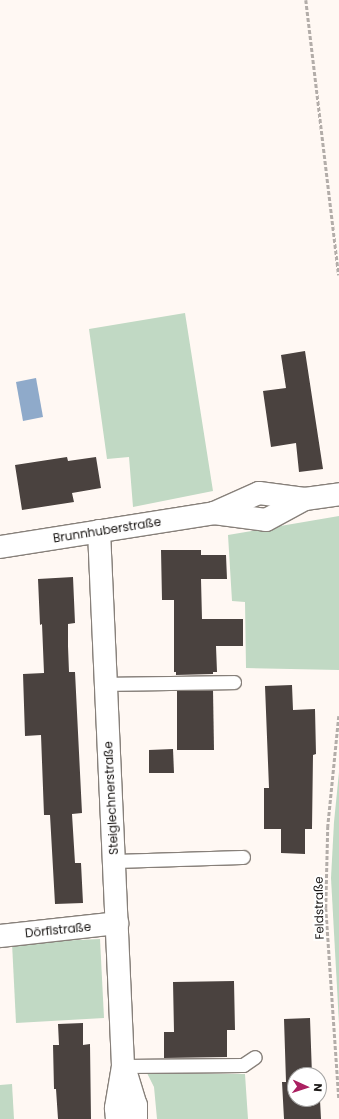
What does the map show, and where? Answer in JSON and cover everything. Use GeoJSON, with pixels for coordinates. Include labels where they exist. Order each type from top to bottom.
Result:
{"type":"FeatureCollection","features":[{"type":"Feature","properties":{"kind":"street","name":"Brunnhuberstraße"},"geometry":{"type":"LineString","coordinates":[[0,547],[214,513],[266,520],[305,499],[339,494]]}},
{"type":"Feature","properties":{"kind":"street","name":"Steiglechnerstraße"},"geometry":{"type":"LineString","coordinates":[[99,531],[123,1066],[116,1108],[117,1119]]}},
{"type":"Feature","properties":{"kind":"street","name":"Dörflstraße"},"geometry":{"type":"LineString","coordinates":[[0,936],[117,923]]}},
{"type":"Feature","properties":{"kind":"street","name":"Steiglechnerstraße"},"geometry":{"type":"LineString","coordinates":[[123,1066],[136,1105],[136,1119]]}},
{"type":"Feature","properties":{"kind":"lane"},"geometry":{"type":"LineString","coordinates":[[106,684],[234,682]]}},
{"type":"Feature","properties":{"kind":"lane"},"geometry":{"type":"LineString","coordinates":[[114,861],[243,857]]}},
{"type":"Feature","properties":{"kind":"lane"},"geometry":{"type":"LineString","coordinates":[[123,1066],[243,1065],[255,1058]]}},
{"type":"Feature","properties":{"kind":"path"},"geometry":{"type":"LineString","coordinates":[[306,0],[339,275]]}},
{"type":"Feature","properties":{"kind":"path","name":"Feldstraße"},"geometry":{"type":"LineString","coordinates":[[339,716],[328,826],[326,908],[339,1100]]}},
{"type":"Feature","properties":{"kind":"green space"},"geometry":{"type":"Polygon","coordinates":[[[185,313],[213,491],[133,507],[129,457],[107,459],[89,329],[185,313]]]}},
{"type":"Feature","properties":{"kind":"green space"},"geometry":{"type":"Polygon","coordinates":[[[339,516],[339,670],[246,668],[245,602],[232,601],[228,535],[339,516]]]}},
{"type":"Feature","properties":{"kind":"green space"},"geometry":{"type":"Polygon","coordinates":[[[339,772],[339,1024],[331,878],[334,822],[339,772]]]}},
{"type":"Feature","properties":{"kind":"green space"},"geometry":{"type":"Polygon","coordinates":[[[100,939],[104,1018],[16,1023],[12,943],[100,939]]]}},
{"type":"Feature","properties":{"kind":"green space"},"geometry":{"type":"Polygon","coordinates":[[[147,1073],[245,1074],[248,1119],[157,1119],[154,1087],[147,1073]]]}},
{"type":"Feature","properties":{"kind":"green space"},"geometry":{"type":"Polygon","coordinates":[[[12,1084],[14,1119],[0,1119],[0,1085],[12,1084]]]}},
{"type":"Feature","properties":{"kind":"water"},"geometry":{"type":"Polygon","coordinates":[[[36,378],[43,417],[23,421],[16,382],[36,378]]]}},
{"type":"Feature","properties":{"kind":"building"},"geometry":{"type":"Polygon","coordinates":[[[305,351],[323,469],[299,472],[296,443],[271,447],[263,391],[286,388],[281,355],[305,351]]]}},
{"type":"Feature","properties":{"kind":"building"},"geometry":{"type":"Polygon","coordinates":[[[67,457],[68,461],[96,457],[101,488],[72,493],[74,502],[22,510],[15,465],[67,457]]]}},
{"type":"Feature","properties":{"kind":"building"},"geometry":{"type":"Polygon","coordinates":[[[161,550],[201,550],[201,555],[226,555],[227,579],[201,579],[202,619],[243,619],[243,646],[216,646],[217,672],[213,672],[213,674],[176,675],[176,672],[174,672],[174,600],[162,600],[161,550]]]}},
{"type":"Feature","properties":{"kind":"building"},"geometry":{"type":"Polygon","coordinates":[[[73,577],[75,623],[68,624],[68,646],[69,672],[75,672],[82,813],[72,814],[75,863],[81,863],[83,903],[55,904],[50,815],[44,815],[41,735],[25,736],[23,674],[44,673],[38,579],[73,577]]]}},
{"type":"Feature","properties":{"kind":"building"},"geometry":{"type":"Polygon","coordinates":[[[292,685],[293,710],[315,709],[316,754],[313,755],[312,829],[305,829],[305,854],[281,853],[281,829],[264,829],[264,788],[269,788],[265,686],[292,685]]]}},
{"type":"Feature","properties":{"kind":"building"},"geometry":{"type":"Polygon","coordinates":[[[213,690],[214,750],[177,750],[177,691],[213,690]]]}},
{"type":"Feature","properties":{"kind":"building"},"geometry":{"type":"Polygon","coordinates":[[[173,749],[174,773],[149,773],[149,750],[173,749]]]}},
{"type":"Feature","properties":{"kind":"building"},"geometry":{"type":"Polygon","coordinates":[[[234,981],[235,1030],[227,1030],[227,1057],[164,1058],[164,1032],[174,1032],[173,982],[234,981]]]}},
{"type":"Feature","properties":{"kind":"building"},"geometry":{"type":"Polygon","coordinates":[[[310,1018],[312,1067],[287,1067],[287,1107],[320,1107],[321,1119],[284,1119],[282,1082],[286,1082],[284,1019],[310,1018]]]}},
{"type":"Feature","properties":{"kind":"building"},"geometry":{"type":"Polygon","coordinates":[[[83,1023],[83,1045],[90,1044],[91,1119],[58,1119],[56,1089],[54,1089],[53,1045],[59,1045],[58,1024],[83,1023]]]}}]}
